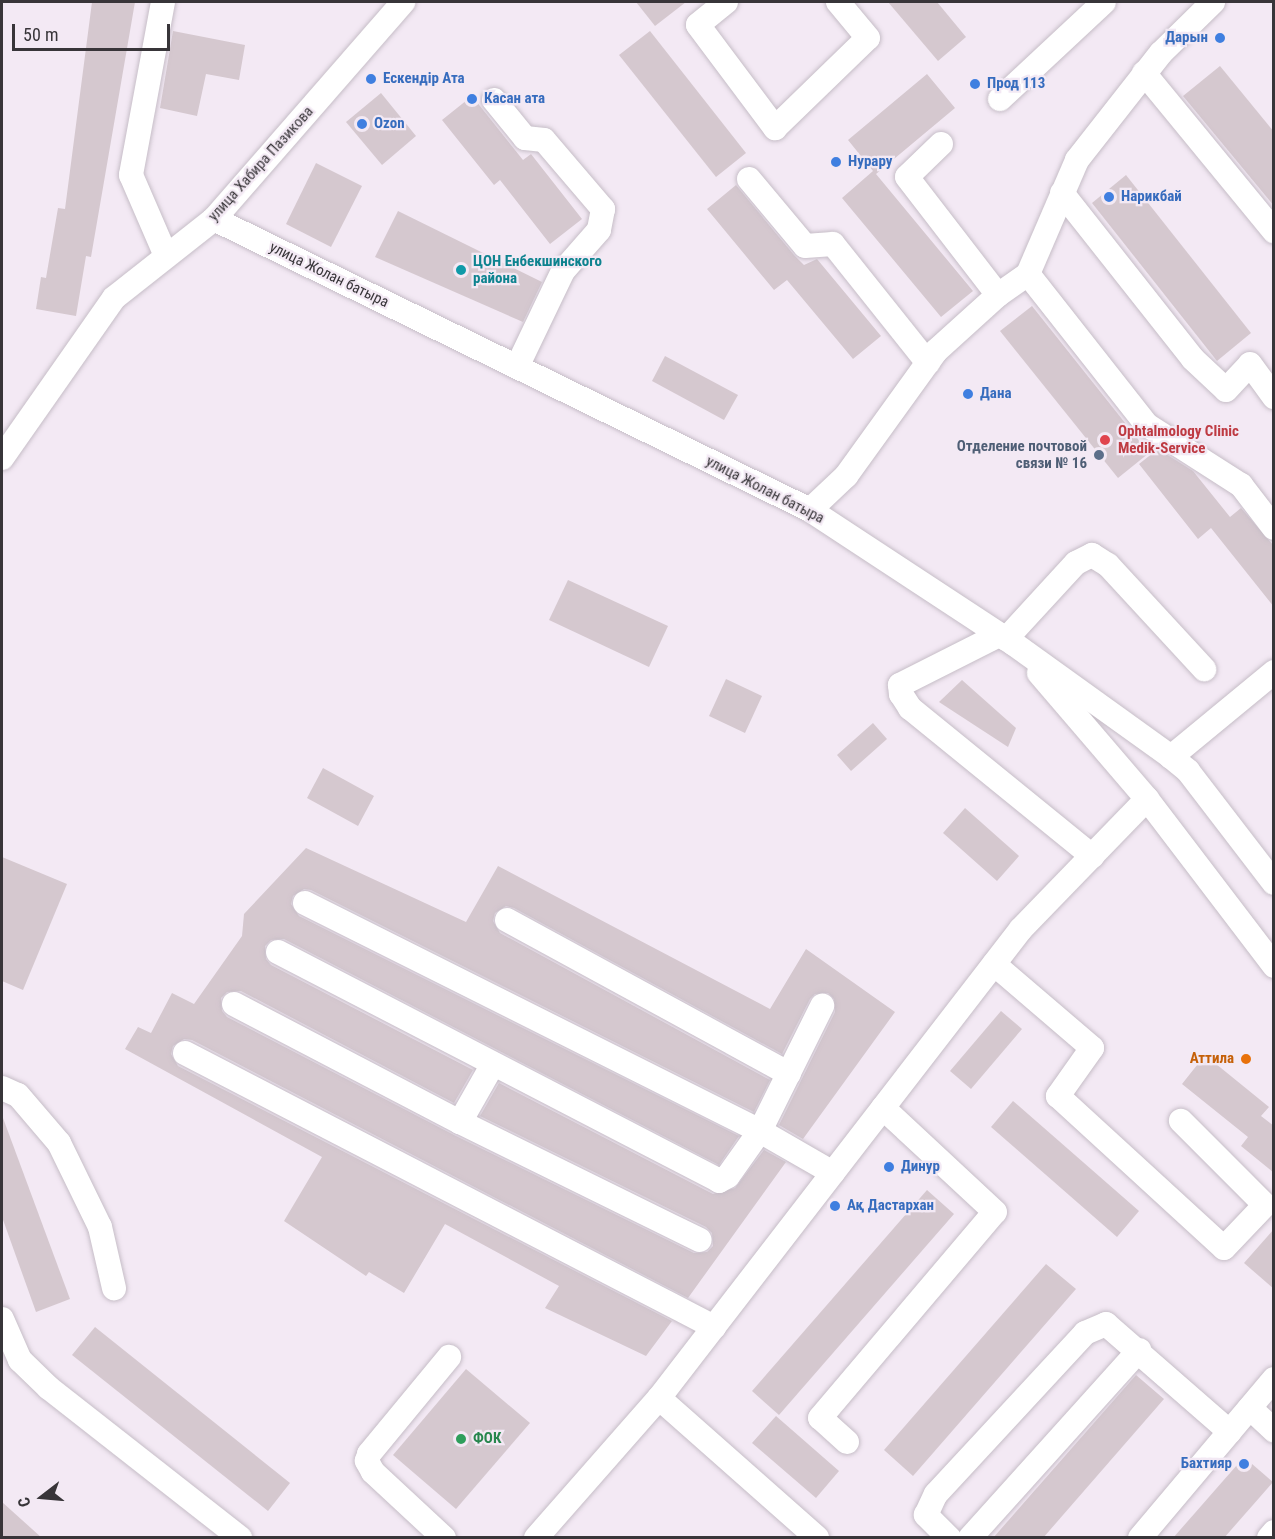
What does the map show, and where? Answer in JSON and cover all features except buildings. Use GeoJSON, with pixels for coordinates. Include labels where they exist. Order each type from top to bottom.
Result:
{"type":"FeatureCollection","features":[{"type":"Feature","properties":{"kind":"street"},"geometry":{"type":"LineString","coordinates":[[163,2],[131,175],[166,256]]}},
{"type":"Feature","properties":{"kind":"street","name":"улица Хабира Пазикова"},"geometry":{"type":"LineString","coordinates":[[2,458],[114,298],[214,219],[403,2]]}},
{"type":"Feature","properties":{"kind":"street"},"geometry":{"type":"LineString","coordinates":[[726,2],[698,25],[775,128],[868,38],[838,2]]}},
{"type":"Feature","properties":{"kind":"street"},"geometry":{"type":"LineString","coordinates":[[1000,99],[1104,2]]}},
{"type":"Feature","properties":{"kind":"street"},"geometry":{"type":"LineString","coordinates":[[810,510],[846,476],[928,363],[998,295],[1028,274],[1077,160],[1144,73],[1213,2]]}},
{"type":"Feature","properties":{"kind":"street"},"geometry":{"type":"LineString","coordinates":[[1144,73],[1274,231]]}},
{"type":"Feature","properties":{"kind":"street"},"geometry":{"type":"LineString","coordinates":[[494,99],[525,138],[544,140],[603,209],[599,230],[563,271],[517,367]]}},
{"type":"Feature","properties":{"kind":"street"},"geometry":{"type":"LineString","coordinates":[[941,144],[907,177],[998,295]]}},
{"type":"Feature","properties":{"kind":"street"},"geometry":{"type":"LineString","coordinates":[[750,179],[805,246],[833,244],[928,363]]}},
{"type":"Feature","properties":{"kind":"street"},"geometry":{"type":"LineString","coordinates":[[1062,193],[1193,359],[1226,390],[1250,364],[1274,397]]}},
{"type":"Feature","properties":{"kind":"street","name":"улица Жолан батыра"},"geometry":{"type":"LineString","coordinates":[[214,219],[810,510],[1006,639],[1171,757],[1188,771],[1274,883]]}},
{"type":"Feature","properties":{"kind":"street"},"geometry":{"type":"LineString","coordinates":[[1028,274],[1147,425],[1241,485],[1274,528]]}},
{"type":"Feature","properties":{"kind":"street"},"geometry":{"type":"LineString","coordinates":[[1092,856],[919,716],[901,694],[900,685],[1006,639],[1076,563],[1092,555],[1108,565],[1204,669]]}},
{"type":"Feature","properties":{"kind":"street"},"geometry":{"type":"LineString","coordinates":[[1006,639],[1147,800],[1274,966]]}},
{"type":"Feature","properties":{"kind":"street"},"geometry":{"type":"LineString","coordinates":[[1171,757],[1274,672]]}},
{"type":"Feature","properties":{"kind":"street"},"geometry":{"type":"LineString","coordinates":[[536,1538],[659,1398],[1021,929],[1147,800]]}},
{"type":"Feature","properties":{"kind":"street"},"geometry":{"type":"LineString","coordinates":[[305,903],[760,1131],[833,1173]]}},
{"type":"Feature","properties":{"kind":"street"},"geometry":{"type":"LineString","coordinates":[[507,920],[789,1074]]}},
{"type":"Feature","properties":{"kind":"street"},"geometry":{"type":"LineString","coordinates":[[278,952],[709,1178],[719,1181],[728,1176],[760,1131],[822,1006]]}},
{"type":"Feature","properties":{"kind":"street"},"geometry":{"type":"LineString","coordinates":[[994,964],[1092,1048],[1058,1096],[1224,1248],[1265,1205],[1181,1121]]}},
{"type":"Feature","properties":{"kind":"street"},"geometry":{"type":"LineString","coordinates":[[234,1004],[460,1122],[700,1240]]}},
{"type":"Feature","properties":{"kind":"street"},"geometry":{"type":"LineString","coordinates":[[185,1053],[714,1327]]}},
{"type":"Feature","properties":{"kind":"street"},"geometry":{"type":"LineString","coordinates":[[460,1122],[493,1064]]}},
{"type":"Feature","properties":{"kind":"street"},"geometry":{"type":"LineString","coordinates":[[2,1088],[18,1095],[59,1143],[100,1227],[114,1288]]}},
{"type":"Feature","properties":{"kind":"street"},"geometry":{"type":"LineString","coordinates":[[847,1442],[820,1418],[995,1212],[883,1108]]}},
{"type":"Feature","properties":{"kind":"street"},"geometry":{"type":"LineString","coordinates":[[2,1319],[20,1360],[49,1388],[240,1538]]}},
{"type":"Feature","properties":{"kind":"street"},"geometry":{"type":"LineString","coordinates":[[949,1538],[926,1515],[936,1494],[1085,1333],[1106,1324],[1139,1350],[1230,1432]]}},
{"type":"Feature","properties":{"kind":"street"},"geometry":{"type":"LineString","coordinates":[[970,1538],[1139,1350]]}},
{"type":"Feature","properties":{"kind":"street"},"geometry":{"type":"LineString","coordinates":[[444,1538],[374,1472],[367,1461],[369,1454],[449,1357]]}},
{"type":"Feature","properties":{"kind":"street"},"geometry":{"type":"LineString","coordinates":[[1140,1538],[1274,1379]]}},
{"type":"Feature","properties":{"kind":"street"},"geometry":{"type":"LineString","coordinates":[[659,1398],[817,1538]]}},
{"type":"Feature","properties":{"kind":"street"},"geometry":{"type":"LineString","coordinates":[[1250,1408],[1274,1430]]}},
{"type":"Feature","properties":{"kind":"street"},"geometry":{"type":"LineString","coordinates":[[1269,1538],[1274,1532]]}},
{"type":"Feature","properties":{"kind":"place","name":"Дарын"},"geometry":{"type":"Point","coordinates":[1220,38]}},
{"type":"Feature","properties":{"kind":"place","name":"Ескендір Ата"},"geometry":{"type":"Point","coordinates":[371,79]}},
{"type":"Feature","properties":{"kind":"place","name":"Прод 113"},"geometry":{"type":"Point","coordinates":[975,84]}},
{"type":"Feature","properties":{"kind":"place","name":"Касан ата"},"geometry":{"type":"Point","coordinates":[472,99]}},
{"type":"Feature","properties":{"kind":"place","name":"Ozon"},"geometry":{"type":"Point","coordinates":[362,124]}},
{"type":"Feature","properties":{"kind":"place","name":"Нурару"},"geometry":{"type":"Point","coordinates":[836,162]}},
{"type":"Feature","properties":{"kind":"place","name":"Нарикбай"},"geometry":{"type":"Point","coordinates":[1109,197]}},
{"type":"Feature","properties":{"kind":"place","name":"ЦОН Енбекшинского района"},"geometry":{"type":"Point","coordinates":[461,270]}},
{"type":"Feature","properties":{"kind":"place","name":"Дана"},"geometry":{"type":"Point","coordinates":[968,394]}},
{"type":"Feature","properties":{"kind":"place","name":"Ophtalmology Clinic Medik-Service"},"geometry":{"type":"Point","coordinates":[1105,440]}},
{"type":"Feature","properties":{"kind":"place","name":"Отделение почтовой связи № 16"},"geometry":{"type":"Point","coordinates":[1099,455]}},
{"type":"Feature","properties":{"kind":"place","name":"Аттила"},"geometry":{"type":"Point","coordinates":[1246,1059]}},
{"type":"Feature","properties":{"kind":"place","name":"Динур"},"geometry":{"type":"Point","coordinates":[889,1167]}},
{"type":"Feature","properties":{"kind":"place","name":"Ақ Дастархан"},"geometry":{"type":"Point","coordinates":[835,1206]}},
{"type":"Feature","properties":{"kind":"place","name":"ФОК"},"geometry":{"type":"Point","coordinates":[461,1439]}},
{"type":"Feature","properties":{"kind":"place","name":"Бахтияр"},"geometry":{"type":"Point","coordinates":[1244,1464]}}]}
